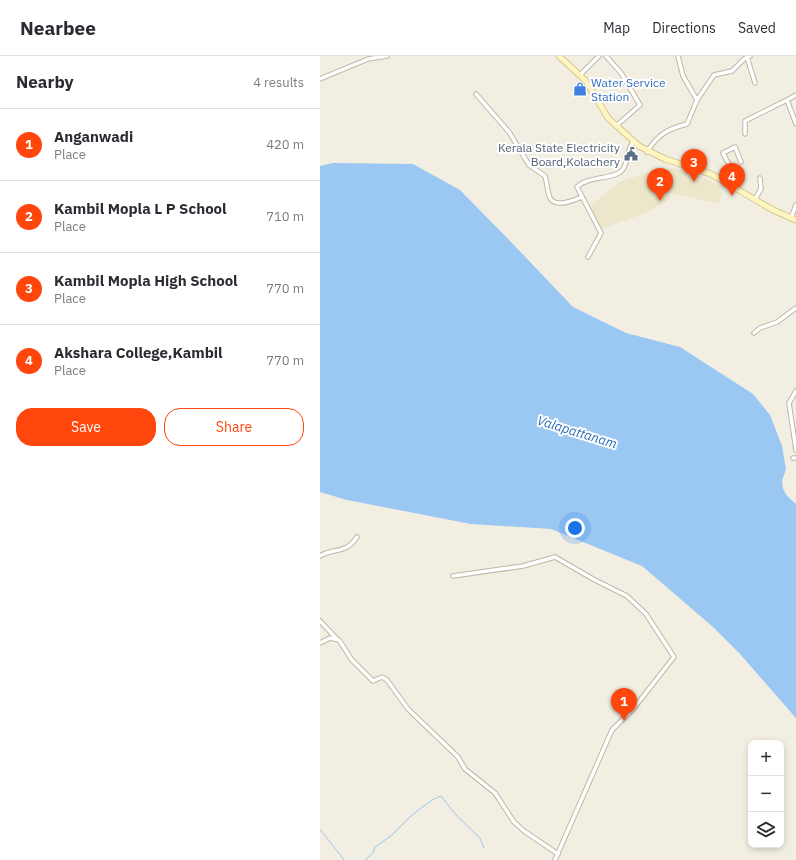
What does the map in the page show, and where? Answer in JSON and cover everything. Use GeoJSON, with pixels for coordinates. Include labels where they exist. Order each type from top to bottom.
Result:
{"type":"FeatureCollection","features":[{"type":"Feature","properties":{"kind":"main road"},"geometry":{"type":"LineString","coordinates":[[559,56],[580,75],[591,88],[608,118],[633,142],[647,152],[711,174],[793,219]]}},
{"type":"Feature","properties":{"kind":"street"},"geometry":{"type":"LineString","coordinates":[[320,79],[368,59],[387,56]]}},
{"type":"Feature","properties":{"kind":"street"},"geometry":{"type":"LineString","coordinates":[[580,75],[599,56]]}},
{"type":"Feature","properties":{"kind":"street"},"geometry":{"type":"LineString","coordinates":[[606,56],[621,73],[640,105],[616,126]]}},
{"type":"Feature","properties":{"kind":"street"},"geometry":{"type":"LineString","coordinates":[[678,56],[683,76],[697,100]]}},
{"type":"Feature","properties":{"kind":"street"},"geometry":{"type":"LineString","coordinates":[[647,152],[655,139],[677,126],[687,124],[697,100],[714,75],[732,71],[748,56],[755,83]]}},
{"type":"Feature","properties":{"kind":"street"},"geometry":{"type":"LineString","coordinates":[[476,94],[509,132],[529,165],[545,176],[549,197],[553,201],[562,204],[582,197]]}},
{"type":"Feature","properties":{"kind":"street"},"geometry":{"type":"LineString","coordinates":[[745,134],[745,121],[796,95]]}},
{"type":"Feature","properties":{"kind":"street"},"geometry":{"type":"LineString","coordinates":[[787,100],[796,124]]}},
{"type":"Feature","properties":{"kind":"street"},"geometry":{"type":"LineString","coordinates":[[588,257],[601,233],[577,187],[583,181],[617,174],[624,168],[628,149],[633,142]]}},
{"type":"Feature","properties":{"kind":"street"},"geometry":{"type":"LineString","coordinates":[[737,188],[739,177],[723,153],[735,147],[741,162]]}},
{"type":"Feature","properties":{"kind":"street"},"geometry":{"type":"LineString","coordinates":[[755,199],[761,189],[760,178]]}},
{"type":"Feature","properties":{"kind":"street"},"geometry":{"type":"LineString","coordinates":[[793,219],[796,205]]}},
{"type":"Feature","properties":{"kind":"street"},"geometry":{"type":"LineString","coordinates":[[754,333],[760,328],[777,322],[795,309],[796,315]]}},
{"type":"Feature","properties":{"kind":"street"},"geometry":{"type":"LineString","coordinates":[[796,391],[789,403],[794,426],[796,450]]}},
{"type":"Feature","properties":{"kind":"street"},"geometry":{"type":"LineString","coordinates":[[320,556],[347,548],[357,537]]}},
{"type":"Feature","properties":{"kind":"street"},"geometry":{"type":"LineString","coordinates":[[453,576],[523,566],[555,557],[593,579],[627,596],[646,614],[674,657],[634,708],[612,730],[555,860]]}},
{"type":"Feature","properties":{"kind":"street"},"geometry":{"type":"LineString","coordinates":[[320,621],[342,644],[360,669],[374,681],[382,677],[388,680],[408,709],[458,757],[472,776],[495,793],[514,822],[524,831],[558,854]]}},
{"type":"Feature","properties":{"kind":"street"},"geometry":{"type":"LineString","coordinates":[[320,643],[330,638],[336,638]]}},
{"type":"Feature","properties":{"kind":"shaded area"},"geometry":{"type":"Polygon","coordinates":[[[671,168],[695,174],[721,186],[720,204],[670,193],[667,201],[646,213],[600,229],[588,208],[619,182],[659,169],[665,172],[671,168]]]}},
{"type":"Feature","properties":{"kind":"water","name":"Valapattanam"},"geometry":{"type":"Polygon","coordinates":[[[333,163],[413,164],[460,190],[573,307],[626,333],[680,347],[753,394],[770,415],[782,446],[786,469],[782,481],[783,489],[787,496],[796,504],[796,718],[740,654],[713,627],[642,566],[551,529],[471,524],[347,500],[320,492],[320,166],[333,163]]]}},
{"type":"Feature","properties":{"kind":"waterway"},"geometry":{"type":"LineString","coordinates":[[365,860],[373,853],[375,847],[392,835],[412,815],[432,800],[441,796],[456,815],[480,838],[484,848]]}},
{"type":"Feature","properties":{"kind":"waterway"},"geometry":{"type":"LineString","coordinates":[[320,829],[344,860]]}},
{"type":"Feature","properties":{"kind":"place","name":"Water Service Station"},"geometry":{"type":"Point","coordinates":[580,89]}},
{"type":"Feature","properties":{"kind":"place","name":"Kerala State Electricity Board,Kolachery"},"geometry":{"type":"Point","coordinates":[631,154]}},
{"type":"Feature","properties":{"kind":"place","name":"Kambil Mopla High School"},"geometry":{"type":"Point","coordinates":[694,182]}},
{"type":"Feature","properties":{"kind":"place","name":"Akshara College,Kambil"},"geometry":{"type":"Point","coordinates":[732,196]}},
{"type":"Feature","properties":{"kind":"place","name":"Kambil Mopla L P School"},"geometry":{"type":"Point","coordinates":[660,201]}},
{"type":"Feature","properties":{"kind":"place","name":"Anganwadi"},"geometry":{"type":"Point","coordinates":[624,721]}}]}
